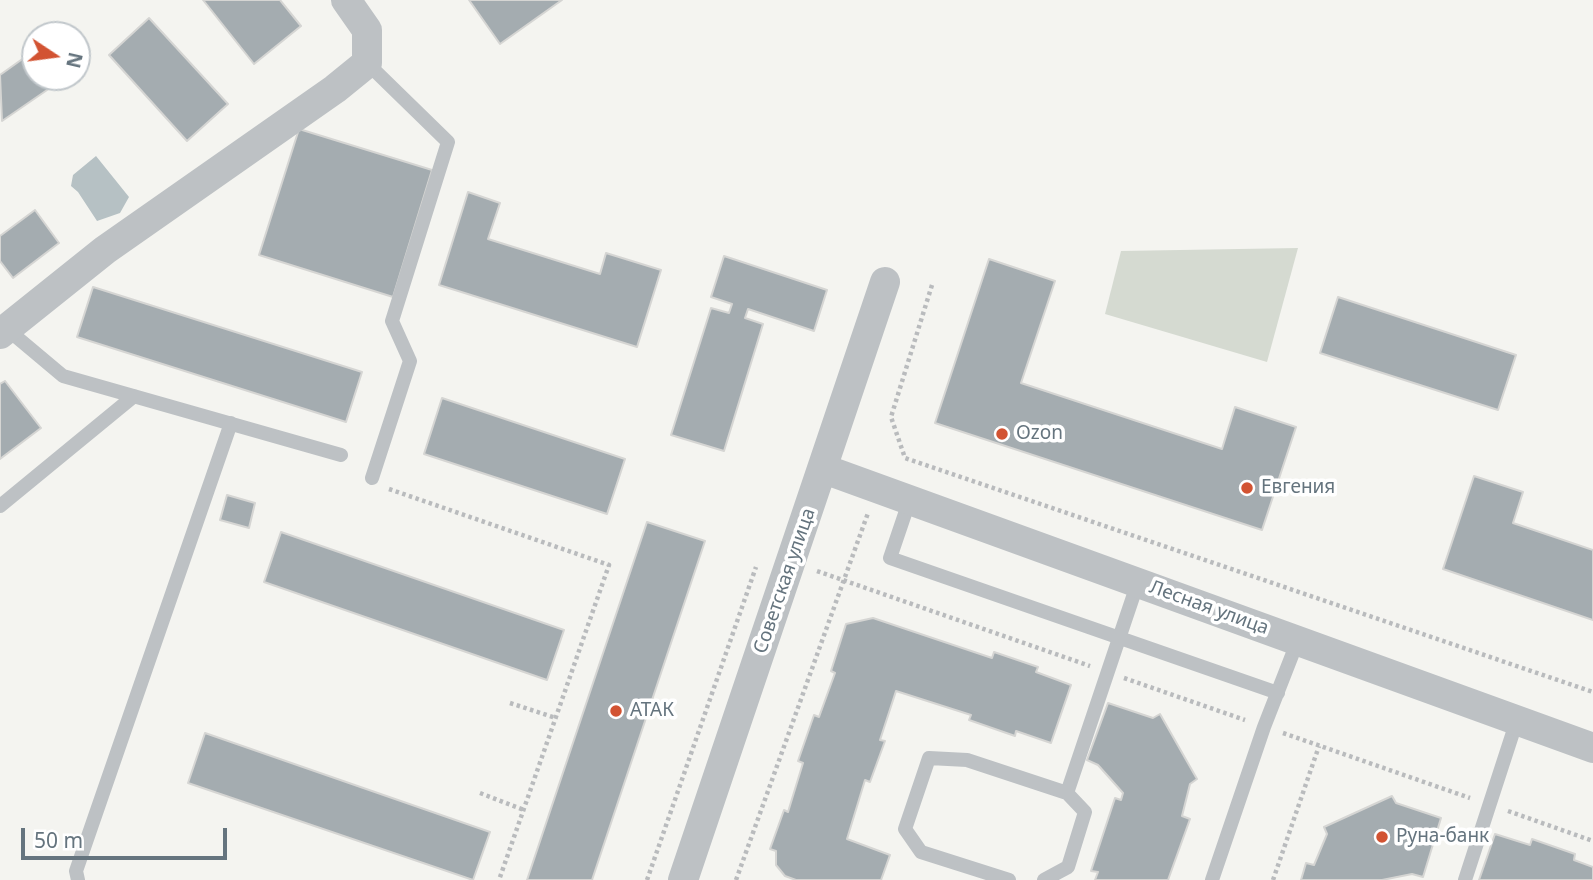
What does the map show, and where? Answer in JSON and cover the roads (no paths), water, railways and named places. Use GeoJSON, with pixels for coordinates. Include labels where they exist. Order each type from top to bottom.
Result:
{"type":"FeatureCollection","features":[{"type":"Feature","properties":{"kind":"street"},"geometry":{"type":"LineString","coordinates":[[2,328],[105,250],[335,89],[367,63],[368,30],[346,0]]}},
{"type":"Feature","properties":{"kind":"street","name":"Советская улица"},"geometry":{"type":"LineString","coordinates":[[683,880],[885,282]]}},
{"type":"Feature","properties":{"kind":"street","name":"Лесная улица"},"geometry":{"type":"LineString","coordinates":[[824,469],[1593,748]]}},
{"type":"Feature","properties":{"kind":"lane"},"geometry":{"type":"LineString","coordinates":[[367,63],[448,142],[392,321],[410,361],[372,478]]}},
{"type":"Feature","properties":{"kind":"lane"},"geometry":{"type":"LineString","coordinates":[[2,328],[63,376],[341,455]]}},
{"type":"Feature","properties":{"kind":"lane"},"geometry":{"type":"LineString","coordinates":[[0,506],[134,396]]}},
{"type":"Feature","properties":{"kind":"lane"},"geometry":{"type":"LineString","coordinates":[[78,880],[76,871],[231,423]]}},
{"type":"Feature","properties":{"kind":"lane"},"geometry":{"type":"LineString","coordinates":[[910,499],[890,558],[1278,692]]}},
{"type":"Feature","properties":{"kind":"lane"},"geometry":{"type":"LineString","coordinates":[[1067,793],[1117,636],[1138,582]]}},
{"type":"Feature","properties":{"kind":"lane"},"geometry":{"type":"LineString","coordinates":[[1212,880],[1264,727],[1298,640]]}},
{"type":"Feature","properties":{"kind":"lane"},"geometry":{"type":"LineString","coordinates":[[1465,880],[1517,720]]}},
{"type":"Feature","properties":{"kind":"lane"},"geometry":{"type":"LineString","coordinates":[[1009,880],[921,852],[905,829],[929,758],[967,760],[1067,793],[1085,812],[1068,867],[1044,880]]}},
{"type":"Feature","properties":{"kind":"place","name":"Ozon"},"geometry":{"type":"Point","coordinates":[1002,434]}},
{"type":"Feature","properties":{"kind":"place","name":"Евгения"},"geometry":{"type":"Point","coordinates":[1247,488]}},
{"type":"Feature","properties":{"kind":"place","name":"АТАК"},"geometry":{"type":"Point","coordinates":[616,711]}},
{"type":"Feature","properties":{"kind":"place","name":"Руна-банк"},"geometry":{"type":"Point","coordinates":[1382,837]}}]}
